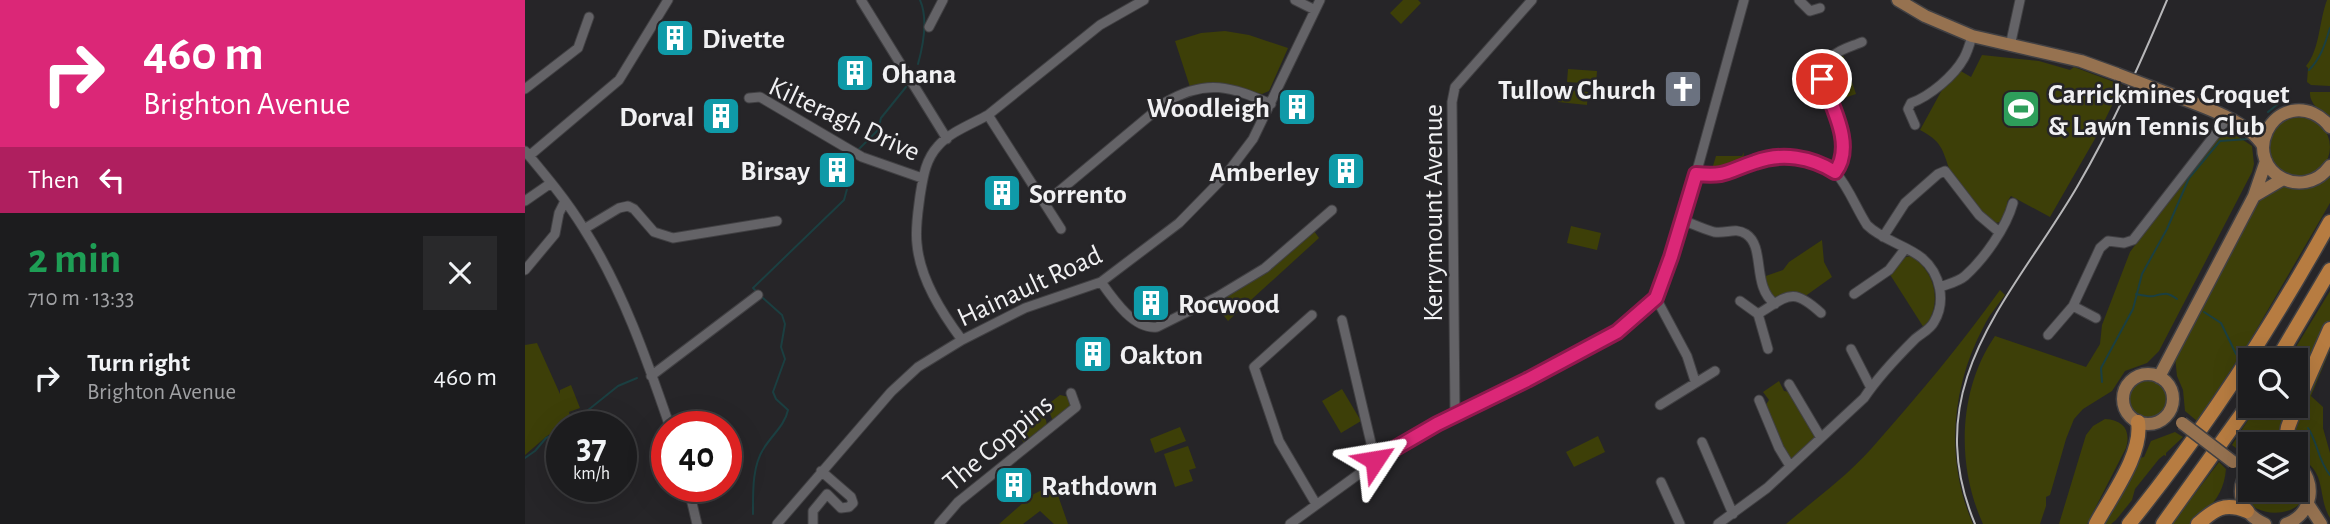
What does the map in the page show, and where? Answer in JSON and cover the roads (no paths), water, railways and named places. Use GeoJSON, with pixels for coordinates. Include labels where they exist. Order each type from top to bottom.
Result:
{"type":"FeatureCollection","features":[{"type":"Feature","properties":{"kind":"highway"},"geometry":{"type":"LineString","coordinates":[[2129,524],[2170,472],[2241,371],[2330,222]]}},
{"type":"Feature","properties":{"kind":"highway"},"geometry":{"type":"LineString","coordinates":[[2284,348],[2330,270]]}},
{"type":"Feature","properties":{"kind":"highway"},"geometry":{"type":"LineString","coordinates":[[2308,379],[2330,329]]}},
{"type":"Feature","properties":{"kind":"highway"},"geometry":{"type":"LineString","coordinates":[[2163,524],[2239,418]]}},
{"type":"Feature","properties":{"kind":"highway"},"geometry":{"type":"LineString","coordinates":[[2096,524],[2138,444],[2138,422]]}},
{"type":"Feature","properties":{"kind":"highway"},"geometry":{"type":"LineString","coordinates":[[2198,524],[2213,511],[2226,506],[2235,506],[2255,519]]}},
{"type":"Feature","properties":{"kind":"main road"},"geometry":{"type":"LineString","coordinates":[[1898,0],[1925,16],[1972,36],[2081,61],[2233,120],[2269,127]]}},
{"type":"Feature","properties":{"kind":"main road"},"geometry":{"type":"LineString","coordinates":[[2263,146],[2269,127],[2286,113],[2301,110],[2320,117],[2330,127]]}},
{"type":"Feature","properties":{"kind":"main road"},"geometry":{"type":"LineString","coordinates":[[2233,120],[2256,135],[2272,170],[2283,179],[2306,183],[2317,179],[2330,166]]}},
{"type":"Feature","properties":{"kind":"main road"},"geometry":{"type":"LineString","coordinates":[[2159,377],[2254,196],[2266,160]]}},
{"type":"Feature","properties":{"kind":"main road"},"geometry":{"type":"LineString","coordinates":[[2254,196],[2283,179]]}},
{"type":"Feature","properties":{"kind":"main road"},"geometry":{"type":"LineString","coordinates":[[2140,375],[2159,377],[2167,383],[2173,394],[2169,414],[2152,424],[2138,422],[2126,411],[2123,401],[2125,390],[2140,375]]}},
{"type":"Feature","properties":{"kind":"main road"},"geometry":{"type":"LineString","coordinates":[[2169,414],[2238,463]]}},
{"type":"Feature","properties":{"kind":"main road"},"geometry":{"type":"LineString","coordinates":[[2290,524],[2308,504],[2308,480]]}},
{"type":"Feature","properties":{"kind":"main road"},"geometry":{"type":"LineString","coordinates":[[2242,502],[2255,519]]}},
{"type":"Feature","properties":{"kind":"main road"},"geometry":{"type":"LineString","coordinates":[[2308,504],[2321,524]]}},
{"type":"Feature","properties":{"kind":"street"},"geometry":{"type":"LineString","coordinates":[[664,411],[618,293],[585,229],[527,154],[619,80],[668,0]]}},
{"type":"Feature","properties":{"kind":"street"},"geometry":{"type":"LineString","coordinates":[[861,0],[947,139]]}},
{"type":"Feature","properties":{"kind":"street"},"geometry":{"type":"LineString","coordinates":[[929,27],[943,0]]}},
{"type":"Feature","properties":{"kind":"street"},"geometry":{"type":"LineString","coordinates":[[962,340],[948,322],[933,293],[918,253],[916,224],[922,178],[930,157],[947,139],[988,115],[1100,25],[1144,0]]}},
{"type":"Feature","properties":{"kind":"street"},"geometry":{"type":"LineString","coordinates":[[1296,0],[1315,10]]}},
{"type":"Feature","properties":{"kind":"street","name":"Hainault Road"},"geometry":{"type":"LineString","coordinates":[[777,524],[902,379],[962,340],[1039,302],[1101,282],[1178,223],[1244,154],[1320,0]]}},
{"type":"Feature","properties":{"kind":"street","name":"Kerrymount Avenue"},"geometry":{"type":"LineString","coordinates":[[1455,414],[1452,102],[1455,87],[1532,0]]}},
{"type":"Feature","properties":{"kind":"street"},"geometry":{"type":"LineString","coordinates":[[1290,524],[1403,442],[1617,332],[1656,298],[1696,174],[1744,0]]}},
{"type":"Feature","properties":{"kind":"street"},"geometry":{"type":"LineString","coordinates":[[1799,0],[1810,11],[1820,8]]}},
{"type":"Feature","properties":{"kind":"street"},"geometry":{"type":"LineString","coordinates":[[2010,46],[2020,0]]}},
{"type":"Feature","properties":{"kind":"street"},"geometry":{"type":"LineString","coordinates":[[525,89],[578,48],[589,17]]}},
{"type":"Feature","properties":{"kind":"street"},"geometry":{"type":"LineString","coordinates":[[1915,125],[1908,109],[1911,103],[1932,91],[1954,72],[1964,58],[1972,36]]}},
{"type":"Feature","properties":{"kind":"street"},"geometry":{"type":"LineString","coordinates":[[1835,172],[1842,163],[1845,150],[1822,79],[1824,67],[1834,55],[1862,42]]}},
{"type":"Feature","properties":{"kind":"street"},"geometry":{"type":"LineString","coordinates":[[1045,203],[1178,94],[1205,87],[1224,87],[1271,104]]}},
{"type":"Feature","properties":{"kind":"street","name":"Kilteragh Drive"},"geometry":{"type":"LineString","coordinates":[[749,98],[760,97],[862,157],[922,178]]}},
{"type":"Feature","properties":{"kind":"street"},"geometry":{"type":"LineString","coordinates":[[988,115],[1061,229]]}},
{"type":"Feature","properties":{"kind":"street"},"geometry":{"type":"LineString","coordinates":[[2048,335],[2073,306],[2104,243],[2133,240],[2233,120]]}},
{"type":"Feature","properties":{"kind":"street"},"geometry":{"type":"LineString","coordinates":[[1696,174],[1721,175],[1755,162],[1782,156],[1812,160],[1835,172],[1867,225],[1922,258],[1940,287],[1940,309],[1933,325],[1915,340],[1864,398],[1790,467],[1718,524]]}},
{"type":"Feature","properties":{"kind":"street"},"geometry":{"type":"LineString","coordinates":[[1883,237],[1905,203],[1945,171],[1979,215],[1999,232]]}},
{"type":"Feature","properties":{"kind":"street"},"geometry":{"type":"LineString","coordinates":[[525,201],[551,183]]}},
{"type":"Feature","properties":{"kind":"street"},"geometry":{"type":"LineString","coordinates":[[525,270],[555,234],[559,213],[565,201]]}},
{"type":"Feature","properties":{"kind":"street"},"geometry":{"type":"LineString","coordinates":[[1940,287],[1962,278],[1982,255],[1999,232],[2013,203]]}},
{"type":"Feature","properties":{"kind":"street"},"geometry":{"type":"LineString","coordinates":[[585,229],[623,206],[634,209],[654,232],[673,238],[777,221]]}},
{"type":"Feature","properties":{"kind":"street"},"geometry":{"type":"LineString","coordinates":[[1101,282],[1118,304],[1137,321],[1150,328],[1157,327],[1217,297],[1265,268],[1332,209]]}},
{"type":"Feature","properties":{"kind":"street"},"geometry":{"type":"LineString","coordinates":[[1682,220],[1712,231],[1736,229],[1749,236],[1754,242],[1762,288],[1767,298],[1775,304]]}},
{"type":"Feature","properties":{"kind":"street"},"geometry":{"type":"LineString","coordinates":[[1854,294],[1889,270],[1905,249]]}},
{"type":"Feature","properties":{"kind":"street"},"geometry":{"type":"LineString","coordinates":[[651,376],[758,295]]}},
{"type":"Feature","properties":{"kind":"street"},"geometry":{"type":"LineString","coordinates":[[1758,314],[1791,296],[1799,296],[1821,313]]}},
{"type":"Feature","properties":{"kind":"street"},"geometry":{"type":"LineString","coordinates":[[1656,298],[1672,324],[1695,381]]}},
{"type":"Feature","properties":{"kind":"street"},"geometry":{"type":"LineString","coordinates":[[1740,301],[1758,314],[1768,349]]}},
{"type":"Feature","properties":{"kind":"street"},"geometry":{"type":"LineString","coordinates":[[2073,306],[2095,318]]}},
{"type":"Feature","properties":{"kind":"street"},"geometry":{"type":"LineString","coordinates":[[1312,315],[1254,367],[1279,441],[1316,504]]}},
{"type":"Feature","properties":{"kind":"street"},"geometry":{"type":"LineString","coordinates":[[1342,320],[1375,460]]}},
{"type":"Feature","properties":{"kind":"street"},"geometry":{"type":"LineString","coordinates":[[1851,349],[1871,387]]}},
{"type":"Feature","properties":{"kind":"street"},"geometry":{"type":"LineString","coordinates":[[1660,405],[1669,394],[1715,370]]}},
{"type":"Feature","properties":{"kind":"street"},"geometry":{"type":"LineString","coordinates":[[1789,384],[1821,438]]}},
{"type":"Feature","properties":{"kind":"street","name":"The Coppins"},"geometry":{"type":"LineString","coordinates":[[939,524],[958,502],[1076,407],[1071,393]]}},
{"type":"Feature","properties":{"kind":"street"},"geometry":{"type":"LineString","coordinates":[[1759,400],[1779,449],[1790,467]]}},
{"type":"Feature","properties":{"kind":"street"},"geometry":{"type":"LineString","coordinates":[[1702,442],[1733,513]]}},
{"type":"Feature","properties":{"kind":"street"},"geometry":{"type":"LineString","coordinates":[[813,524],[813,512],[827,494],[841,508],[853,503],[848,494],[821,471]]}},
{"type":"Feature","properties":{"kind":"street"},"geometry":{"type":"LineString","coordinates":[[1661,482],[1680,524]]}},
{"type":"Feature","properties":{"kind":"street"},"geometry":{"type":"LineString","coordinates":[[692,502],[697,524]]}},
{"type":"Feature","properties":{"kind":"waterway"},"geometry":{"type":"LineString","coordinates":[[918,64],[924,23],[920,0]]}},
{"type":"Feature","properties":{"kind":"waterway"},"geometry":{"type":"LineString","coordinates":[[2309,70],[2320,56],[2330,28]]}},
{"type":"Feature","properties":{"kind":"waterway"},"geometry":{"type":"LineString","coordinates":[[858,150],[878,130],[881,118],[906,87]]}},
{"type":"Feature","properties":{"kind":"waterway"},"geometry":{"type":"LineString","coordinates":[[2268,112],[2284,99]]}},
{"type":"Feature","properties":{"kind":"waterway"},"geometry":{"type":"LineString","coordinates":[[2102,382],[2101,368],[2133,309],[2142,274],[2167,229],[2189,178],[2220,141],[2248,139]]}},
{"type":"Feature","properties":{"kind":"waterway"},"geometry":{"type":"LineString","coordinates":[[756,291],[753,288],[844,200],[855,160]]}},
{"type":"Feature","properties":{"kind":"waterway"},"geometry":{"type":"LineString","coordinates":[[2136,294],[2166,294],[2177,299]]}},
{"type":"Feature","properties":{"kind":"waterway"},"geometry":{"type":"LineString","coordinates":[[753,514],[757,463],[788,410],[776,399],[773,392],[785,359],[781,347],[785,324],[782,315],[763,298]]}},
{"type":"Feature","properties":{"kind":"waterway"},"geometry":{"type":"LineString","coordinates":[[2204,312],[2221,323],[2236,354]]}},
{"type":"Feature","properties":{"kind":"waterway"},"geometry":{"type":"LineString","coordinates":[[587,411],[618,386],[637,378]]}},
{"type":"Feature","properties":{"kind":"waterway"},"geometry":{"type":"LineString","coordinates":[[2308,428],[2330,475]]}},
{"type":"Feature","properties":{"kind":"waterway"},"geometry":{"type":"LineString","coordinates":[[525,458],[546,438]]}},
{"type":"Feature","properties":{"kind":"tram line"},"geometry":{"type":"LineString","coordinates":[[1975,524],[1960,474],[1957,428],[1965,385],[1980,345],[2001,305],[2052,228],[2102,141],[2167,0]]}},
{"type":"Feature","properties":{"kind":"place","name":"Divette"},"geometry":{"type":"Point","coordinates":[675,38]}},
{"type":"Feature","properties":{"kind":"place","name":"Ohana"},"geometry":{"type":"Point","coordinates":[855,73]}},
{"type":"Feature","properties":{"kind":"place","name":"Tullow Church"},"geometry":{"type":"Point","coordinates":[1683,89]}},
{"type":"Feature","properties":{"kind":"place","name":"Woodleigh"},"geometry":{"type":"Point","coordinates":[1297,107]}},
{"type":"Feature","properties":{"kind":"place","name":"Carrickmines Croquet & Lawn Tennis Club"},"geometry":{"type":"Point","coordinates":[2021,109]}},
{"type":"Feature","properties":{"kind":"place","name":"Dorval"},"geometry":{"type":"Point","coordinates":[721,116]}},
{"type":"Feature","properties":{"kind":"place","name":"Birsay"},"geometry":{"type":"Point","coordinates":[837,170]}},
{"type":"Feature","properties":{"kind":"place","name":"Amberley"},"geometry":{"type":"Point","coordinates":[1346,171]}},
{"type":"Feature","properties":{"kind":"place","name":"Sorrento"},"geometry":{"type":"Point","coordinates":[1002,193]}},
{"type":"Feature","properties":{"kind":"place","name":"Rocwood"},"geometry":{"type":"Point","coordinates":[1151,303]}},
{"type":"Feature","properties":{"kind":"place","name":"Oakton"},"geometry":{"type":"Point","coordinates":[1093,354]}},
{"type":"Feature","properties":{"kind":"place","name":"Rathdown"},"geometry":{"type":"Point","coordinates":[1014,485]}}]}
